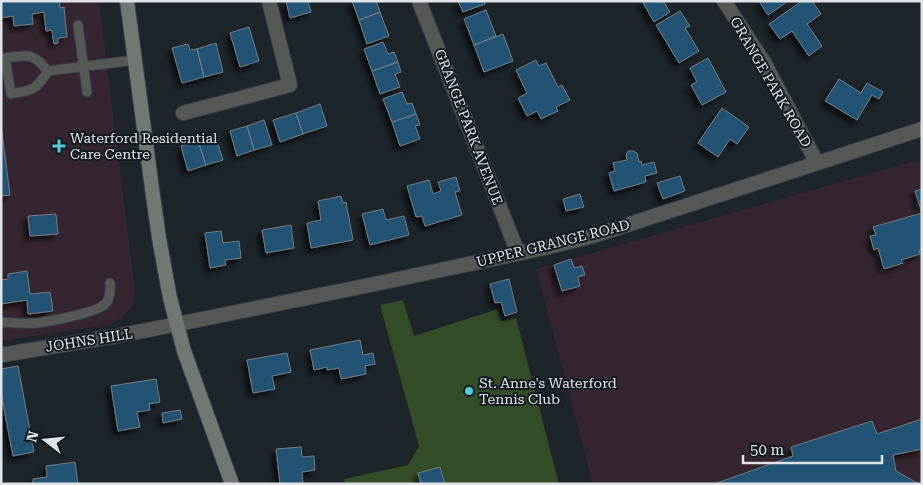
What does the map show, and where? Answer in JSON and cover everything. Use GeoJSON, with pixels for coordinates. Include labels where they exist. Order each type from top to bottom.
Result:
{"type":"FeatureCollection","features":[{"type":"Feature","properties":{"kind":"main road"},"geometry":{"type":"LineString","coordinates":[[127,1],[159,238],[170,298],[176,325],[196,386],[232,484]]}},
{"type":"Feature","properties":{"kind":"street"},"geometry":{"type":"LineString","coordinates":[[182,112],[290,85],[269,1]]}},
{"type":"Feature","properties":{"kind":"street","name":"GRANGE PARK AVENUE"},"geometry":{"type":"LineString","coordinates":[[419,1],[518,253]]}},
{"type":"Feature","properties":{"kind":"street","name":"GRANGE PARK ROAD"},"geometry":{"type":"LineString","coordinates":[[724,1],[764,64],[818,163]]}},
{"type":"Feature","properties":{"kind":"street","name":"UPPER GRANGE ROAD"},"geometry":{"type":"LineString","coordinates":[[176,325],[518,253],[609,231],[922,129]]}},
{"type":"Feature","properties":{"kind":"street","name":"JOHNS HILL"},"geometry":{"type":"LineString","coordinates":[[1,355],[176,325]]}},
{"type":"Feature","properties":{"kind":"lane"},"geometry":{"type":"LineString","coordinates":[[78,25],[87,92]]}},
{"type":"Feature","properties":{"kind":"lane"},"geometry":{"type":"LineString","coordinates":[[48,71],[39,60],[31,56],[5,58],[11,94],[35,88],[48,71],[135,60]]}},
{"type":"Feature","properties":{"kind":"lane"},"geometry":{"type":"LineString","coordinates":[[1,322],[38,323],[88,313],[99,308],[109,300],[110,283]]}},
{"type":"Feature","properties":{"kind":"shaded area","name":"Waterford Residential Care Centre"},"geometry":{"type":"Polygon","coordinates":[[[1,1],[99,1],[135,291],[133,305],[123,317],[109,325],[1,341],[1,1]]]}},
{"type":"Feature","properties":{"kind":"shaded area"},"geometry":{"type":"Polygon","coordinates":[[[922,159],[922,484],[593,484],[536,269],[922,159]]]}},
{"type":"Feature","properties":{"kind":"green space","name":"St. Anne's Waterford Tennis Club"},"geometry":{"type":"Polygon","coordinates":[[[403,300],[414,336],[498,309],[501,321],[516,318],[559,484],[345,484],[344,479],[408,465],[419,446],[380,305],[403,300]]]}},
{"type":"Feature","properties":{"kind":"building"},"geometry":{"type":"Polygon","coordinates":[[[1,1],[59,1],[60,8],[64,7],[67,37],[58,38],[58,43],[54,44],[52,30],[46,31],[44,12],[32,14],[33,24],[14,26],[13,16],[1,18],[1,1]]]}},
{"type":"Feature","properties":{"kind":"building"},"geometry":{"type":"Polygon","coordinates":[[[286,1],[308,1],[311,12],[290,18],[286,1]]]}},
{"type":"Feature","properties":{"kind":"building"},"geometry":{"type":"Polygon","coordinates":[[[352,1],[376,1],[380,12],[359,20],[352,1]]]}},
{"type":"Feature","properties":{"kind":"building"},"geometry":{"type":"Polygon","coordinates":[[[458,1],[484,1],[485,4],[463,12],[458,1]]]}},
{"type":"Feature","properties":{"kind":"building"},"geometry":{"type":"Polygon","coordinates":[[[642,1],[663,1],[670,12],[654,22],[642,1]]]}},
{"type":"Feature","properties":{"kind":"building"},"geometry":{"type":"Polygon","coordinates":[[[759,1],[787,1],[787,2],[768,15],[759,1]]]}},
{"type":"Feature","properties":{"kind":"building"},"geometry":{"type":"Polygon","coordinates":[[[802,1],[812,1],[821,14],[807,24],[822,46],[809,56],[792,31],[780,39],[769,24],[802,1]]]}},
{"type":"Feature","properties":{"kind":"building"},"geometry":{"type":"Polygon","coordinates":[[[486,10],[496,36],[474,45],[464,19],[486,10]]]}},
{"type":"Feature","properties":{"kind":"building"},"geometry":{"type":"Polygon","coordinates":[[[680,11],[690,26],[685,28],[699,51],[679,63],[656,25],[680,11]]]}},
{"type":"Feature","properties":{"kind":"building"},"geometry":{"type":"Polygon","coordinates":[[[380,12],[389,36],[367,44],[359,20],[380,12]]]}},
{"type":"Feature","properties":{"kind":"building"},"geometry":{"type":"Polygon","coordinates":[[[249,27],[259,61],[240,67],[230,33],[249,27]]]}},
{"type":"Feature","properties":{"kind":"building"},"geometry":{"type":"Polygon","coordinates":[[[503,34],[513,61],[484,72],[474,45],[503,34]]]}},
{"type":"Feature","properties":{"kind":"building"},"geometry":{"type":"Polygon","coordinates":[[[383,42],[388,54],[394,52],[398,62],[372,71],[364,49],[383,42]]]}},
{"type":"Feature","properties":{"kind":"building"},"geometry":{"type":"Polygon","coordinates":[[[216,43],[223,72],[204,77],[197,49],[216,43]]]}},
{"type":"Feature","properties":{"kind":"building"},"geometry":{"type":"Polygon","coordinates":[[[188,44],[190,50],[197,49],[204,77],[182,83],[172,48],[188,44]]]}},
{"type":"Feature","properties":{"kind":"building"},"geometry":{"type":"Polygon","coordinates":[[[708,58],[726,92],[702,105],[691,85],[697,82],[690,68],[708,58]]]}},
{"type":"Feature","properties":{"kind":"building"},"geometry":{"type":"Polygon","coordinates":[[[536,60],[539,66],[546,63],[558,87],[562,85],[570,100],[556,107],[558,111],[541,119],[537,111],[527,116],[518,98],[527,93],[516,70],[536,60]]]}},
{"type":"Feature","properties":{"kind":"building"},"geometry":{"type":"Polygon","coordinates":[[[398,62],[401,72],[395,74],[400,87],[380,94],[372,71],[398,62]]]}},
{"type":"Feature","properties":{"kind":"building"},"geometry":{"type":"Polygon","coordinates":[[[839,79],[861,93],[867,83],[883,92],[879,99],[872,95],[857,120],[825,101],[839,79]]]}},
{"type":"Feature","properties":{"kind":"building"},"geometry":{"type":"Polygon","coordinates":[[[402,92],[407,104],[412,103],[416,114],[392,122],[383,99],[402,92]]]}},
{"type":"Feature","properties":{"kind":"building"},"geometry":{"type":"Polygon","coordinates":[[[320,104],[327,126],[303,134],[296,113],[320,104]]]}},
{"type":"Feature","properties":{"kind":"building"},"geometry":{"type":"Polygon","coordinates":[[[722,108],[749,127],[737,144],[730,139],[718,157],[698,143],[722,108]]]}},
{"type":"Feature","properties":{"kind":"building"},"geometry":{"type":"Polygon","coordinates":[[[296,113],[303,134],[280,142],[273,120],[296,113]]]}},
{"type":"Feature","properties":{"kind":"building"},"geometry":{"type":"Polygon","coordinates":[[[416,114],[420,125],[415,126],[420,139],[400,146],[392,122],[416,114]]]}},
{"type":"Feature","properties":{"kind":"building"},"geometry":{"type":"Polygon","coordinates":[[[264,120],[272,145],[254,150],[247,126],[264,120]]]}},
{"type":"Feature","properties":{"kind":"building"},"geometry":{"type":"Polygon","coordinates":[[[1,125],[10,195],[1,196],[1,125]]]}},
{"type":"Feature","properties":{"kind":"building"},"geometry":{"type":"Polygon","coordinates":[[[247,126],[254,150],[237,156],[230,131],[247,126]]]}},
{"type":"Feature","properties":{"kind":"building"},"geometry":{"type":"Polygon","coordinates":[[[215,135],[223,160],[206,165],[198,141],[215,135]]]}},
{"type":"Feature","properties":{"kind":"building"},"geometry":{"type":"Polygon","coordinates":[[[198,141],[206,165],[188,171],[181,146],[198,141]]]}},
{"type":"Feature","properties":{"kind":"building"},"geometry":{"type":"Polygon","coordinates":[[[628,151],[637,153],[639,162],[641,161],[642,165],[654,162],[657,173],[645,176],[646,182],[614,191],[609,173],[615,171],[613,163],[627,160],[626,155],[628,151]]]}},
{"type":"Feature","properties":{"kind":"building"},"geometry":{"type":"Polygon","coordinates":[[[680,176],[685,191],[663,199],[657,183],[680,176]]]}},
{"type":"Feature","properties":{"kind":"building"},"geometry":{"type":"Polygon","coordinates":[[[456,177],[460,191],[455,192],[462,215],[425,226],[422,216],[416,217],[407,186],[429,180],[433,194],[441,191],[438,182],[456,177]]]}},
{"type":"Feature","properties":{"kind":"building"},"geometry":{"type":"Polygon","coordinates":[[[922,189],[922,213],[915,191],[922,189]]]}},
{"type":"Feature","properties":{"kind":"building"},"geometry":{"type":"Polygon","coordinates":[[[580,194],[584,207],[566,211],[563,199],[580,194]]]}},
{"type":"Feature","properties":{"kind":"building"},"geometry":{"type":"Polygon","coordinates":[[[341,196],[343,203],[346,202],[353,240],[311,248],[307,223],[321,220],[318,201],[341,196]]]}},
{"type":"Feature","properties":{"kind":"building"},"geometry":{"type":"Polygon","coordinates":[[[383,209],[386,220],[404,216],[409,235],[370,245],[362,214],[383,209]]]}},
{"type":"Feature","properties":{"kind":"building"},"geometry":{"type":"Polygon","coordinates":[[[922,213],[922,249],[919,250],[920,254],[901,260],[903,263],[884,269],[878,248],[874,250],[870,236],[876,235],[873,227],[922,213]]]}},
{"type":"Feature","properties":{"kind":"building"},"geometry":{"type":"Polygon","coordinates":[[[56,214],[58,234],[30,236],[28,216],[56,214]]]}},
{"type":"Feature","properties":{"kind":"building"},"geometry":{"type":"Polygon","coordinates":[[[291,225],[294,248],[266,253],[262,230],[291,225]]]}},
{"type":"Feature","properties":{"kind":"building"},"geometry":{"type":"Polygon","coordinates":[[[221,231],[223,243],[239,241],[241,258],[225,260],[226,265],[210,268],[205,233],[221,231]]]}},
{"type":"Feature","properties":{"kind":"building"},"geometry":{"type":"Polygon","coordinates":[[[571,259],[574,268],[582,266],[585,275],[578,277],[580,286],[562,291],[554,265],[571,259]]]}},
{"type":"Feature","properties":{"kind":"building"},"geometry":{"type":"Polygon","coordinates":[[[27,271],[30,294],[50,292],[53,311],[28,314],[27,300],[1,304],[1,280],[8,279],[8,274],[27,271]]]}},
{"type":"Feature","properties":{"kind":"building"},"geometry":{"type":"Polygon","coordinates":[[[509,279],[517,312],[505,316],[501,302],[495,303],[490,284],[509,279]]]}},
{"type":"Feature","properties":{"kind":"building"},"geometry":{"type":"Polygon","coordinates":[[[360,340],[363,355],[373,353],[375,364],[365,366],[366,374],[341,379],[339,368],[327,370],[327,367],[314,370],[310,350],[360,340]]]}},
{"type":"Feature","properties":{"kind":"building"},"geometry":{"type":"Polygon","coordinates":[[[287,353],[291,372],[272,376],[275,389],[253,393],[247,360],[287,353]]]}},
{"type":"Feature","properties":{"kind":"building"},"geometry":{"type":"Polygon","coordinates":[[[18,366],[34,452],[13,456],[1,393],[1,369],[18,366]]]}},
{"type":"Feature","properties":{"kind":"building"},"geometry":{"type":"Polygon","coordinates":[[[156,379],[160,402],[149,404],[150,410],[137,412],[140,427],[118,431],[111,386],[156,379]]]}},
{"type":"Feature","properties":{"kind":"building"},"geometry":{"type":"Polygon","coordinates":[[[180,410],[182,419],[163,423],[162,413],[180,410]]]}},
{"type":"Feature","properties":{"kind":"building"},"geometry":{"type":"Polygon","coordinates":[[[922,419],[922,449],[893,455],[896,471],[919,484],[714,484],[793,456],[791,447],[872,421],[877,434],[922,419]]]}},
{"type":"Feature","properties":{"kind":"building"},"geometry":{"type":"Polygon","coordinates":[[[301,447],[302,457],[314,456],[315,470],[302,472],[303,483],[280,484],[276,449],[301,447]]]}},
{"type":"Feature","properties":{"kind":"building"},"geometry":{"type":"Polygon","coordinates":[[[75,462],[78,484],[33,484],[33,479],[47,477],[46,466],[75,462]]]}},
{"type":"Feature","properties":{"kind":"building"},"geometry":{"type":"Polygon","coordinates":[[[440,467],[445,484],[421,484],[418,473],[440,467]]]}},
{"type":"Feature","properties":{"kind":"place","name":"Waterford Residential Care Centre"},"geometry":{"type":"Point","coordinates":[59,146]}},
{"type":"Feature","properties":{"kind":"place","name":"St. Anne's Waterford Tennis Club"},"geometry":{"type":"Point","coordinates":[469,391]}}]}
